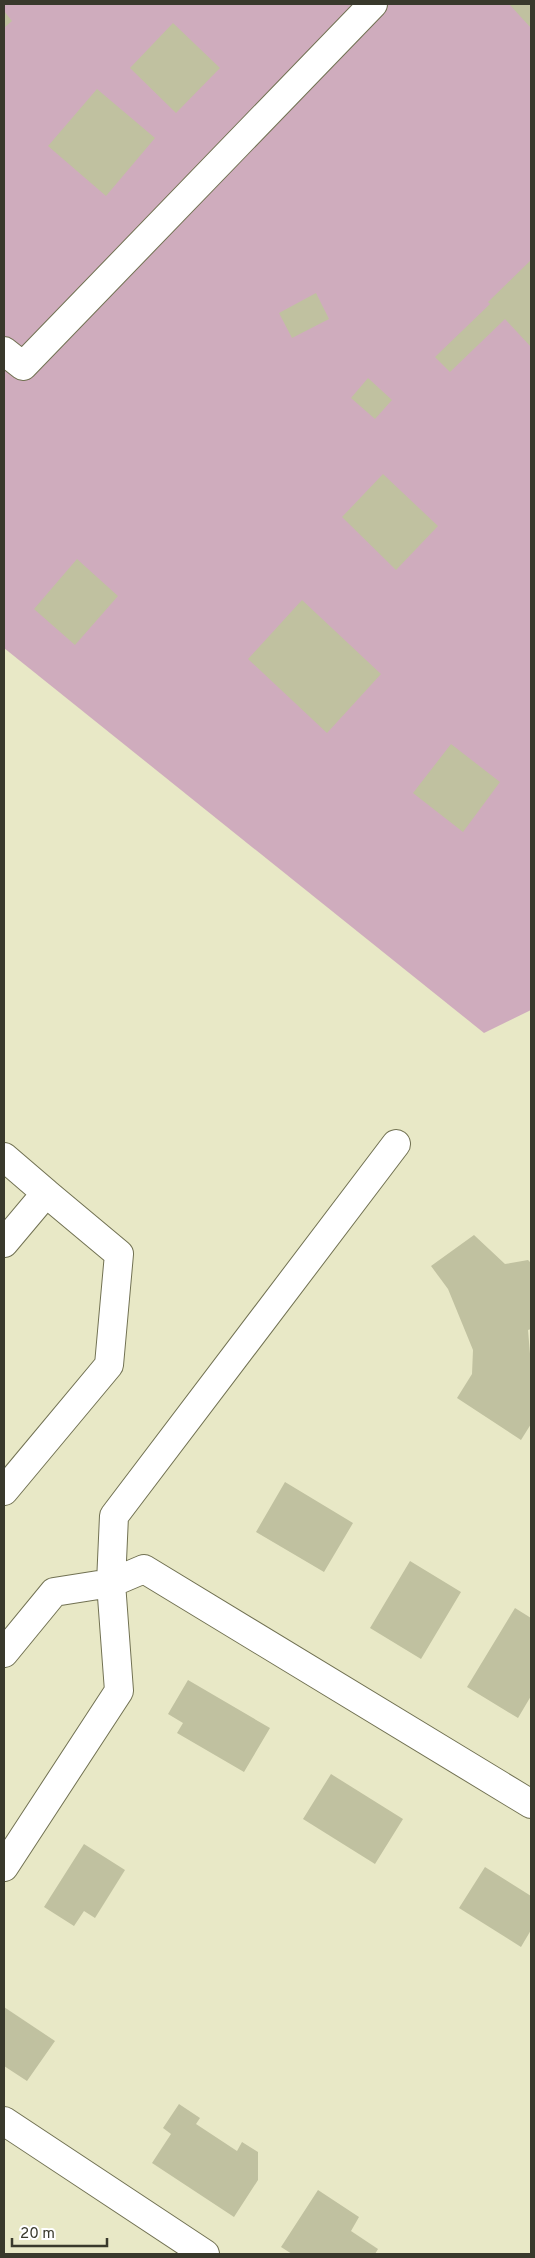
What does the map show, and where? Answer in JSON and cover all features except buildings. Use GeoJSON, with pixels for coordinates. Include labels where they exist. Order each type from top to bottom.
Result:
{"type":"FeatureCollection","features":[{"type":"Feature","properties":{"kind":"street"},"geometry":{"type":"LineString","coordinates":[[4,351],[23,366],[373,4]]}},
{"type":"Feature","properties":{"kind":"street"},"geometry":{"type":"LineString","coordinates":[[4,1867],[119,1691],[111,1583],[114,1516],[396,1144]]}},
{"type":"Feature","properties":{"kind":"street"},"geometry":{"type":"LineString","coordinates":[[4,1156],[119,1254],[109,1365],[4,1491]]}},
{"type":"Feature","properties":{"kind":"street"},"geometry":{"type":"LineString","coordinates":[[4,1243],[46,1193]]}},
{"type":"Feature","properties":{"kind":"street"},"geometry":{"type":"LineString","coordinates":[[4,1653],[54,1592],[111,1583],[144,1569],[531,1804]]}},
{"type":"Feature","properties":{"kind":"street"},"geometry":{"type":"LineString","coordinates":[[4,2121],[205,2254]]}},
{"type":"Feature","properties":{"kind":"shaded area"},"geometry":{"type":"Polygon","coordinates":[[[4,4],[531,4],[531,1010],[484,1033],[4,648],[4,4]]]}}]}
